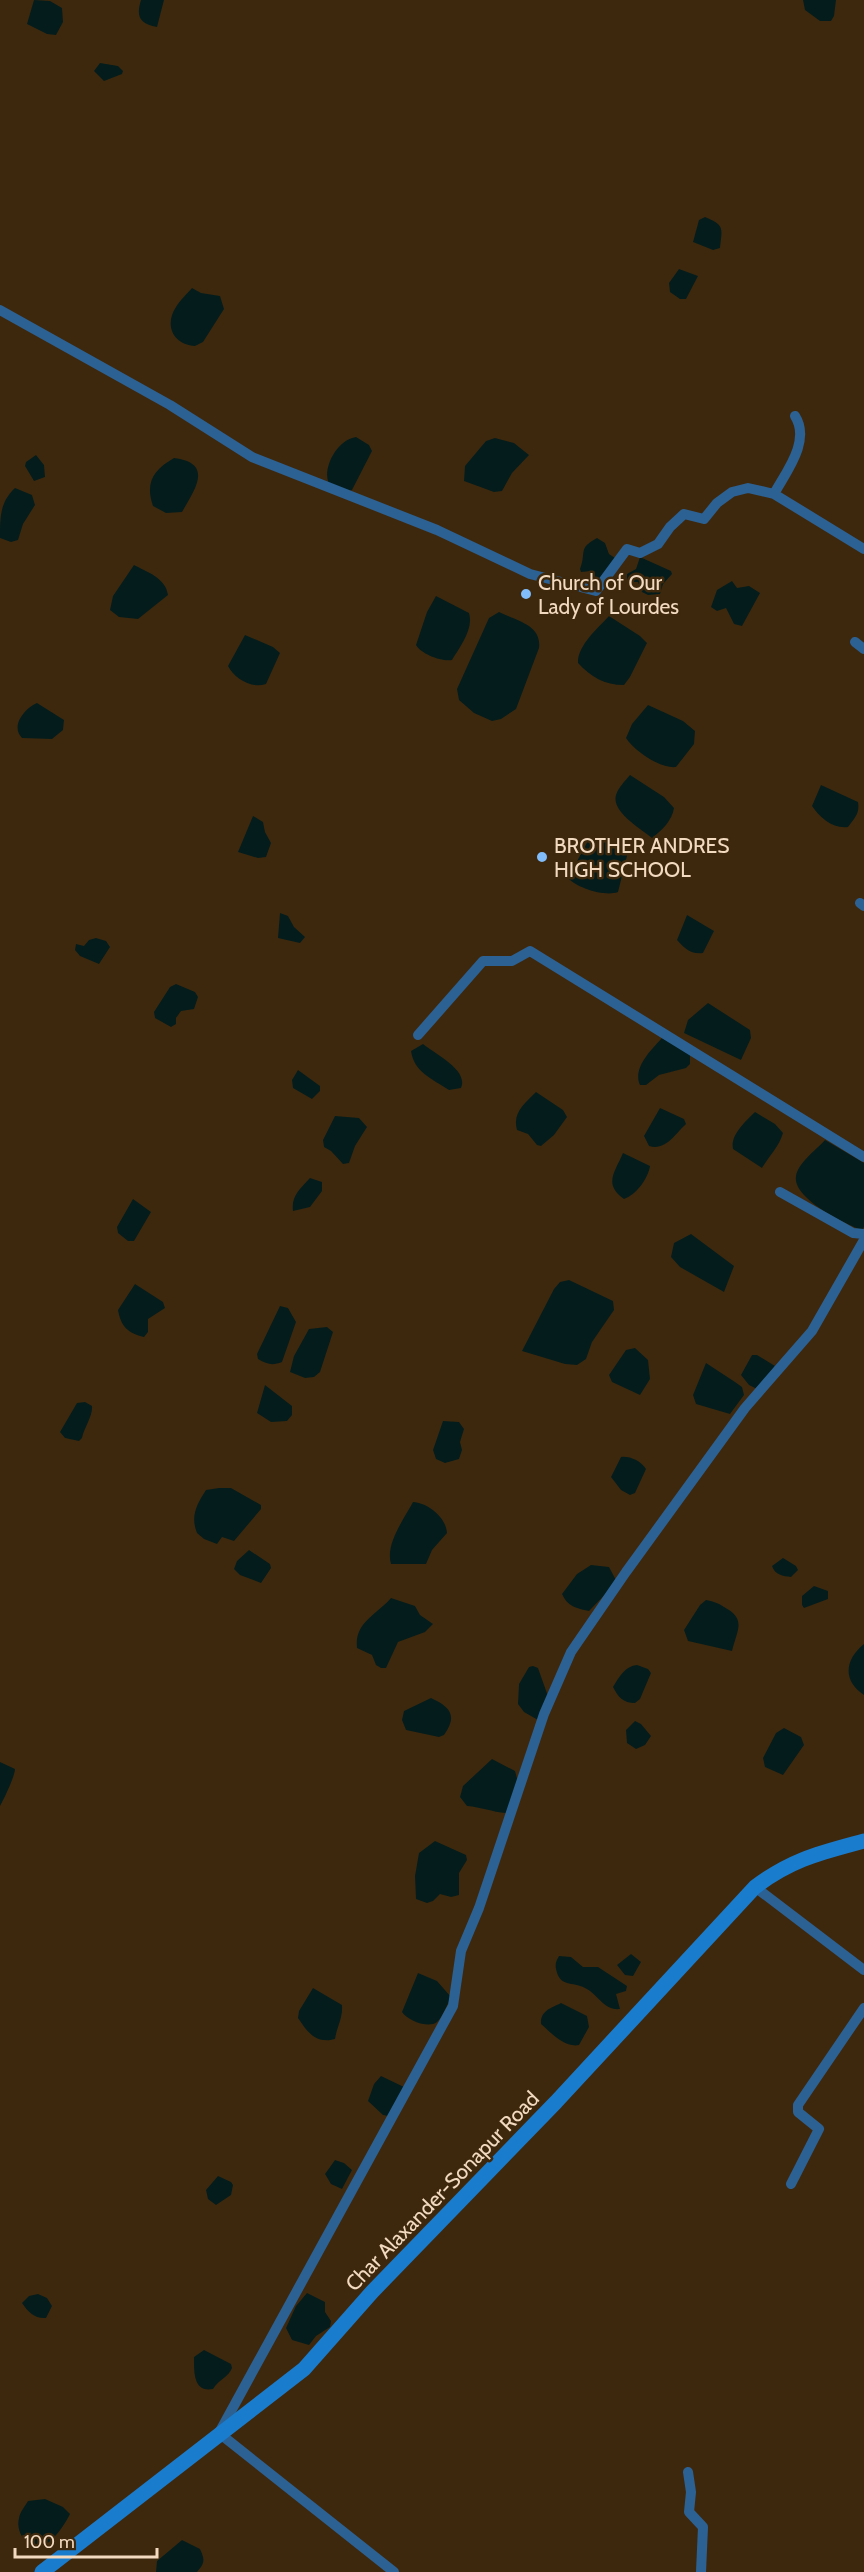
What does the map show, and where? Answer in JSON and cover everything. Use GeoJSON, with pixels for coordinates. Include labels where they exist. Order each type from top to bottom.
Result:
{"type":"FeatureCollection","features":[{"type":"Feature","properties":{"kind":"main road","name":"Char Alaxander-Sonapur Road"},"geometry":{"type":"LineString","coordinates":[[42,2572],[304,2369],[372,2292],[556,2102],[755,1887],[780,1869],[812,1855],[864,1841]]}},
{"type":"Feature","properties":{"kind":"street"},"geometry":{"type":"LineString","coordinates":[[0,310],[170,405],[252,457],[437,530],[530,574],[596,591],[627,549],[640,553],[658,544],[670,527],[684,514],[704,519],[717,503],[732,492],[748,488],[774,494],[864,549]]}},
{"type":"Feature","properties":{"kind":"street"},"geometry":{"type":"LineString","coordinates":[[774,494],[801,441],[800,424],[795,416]]}},
{"type":"Feature","properties":{"kind":"street"},"geometry":{"type":"LineString","coordinates":[[418,1035],[483,961],[512,961],[530,951],[864,1157]]}},
{"type":"Feature","properties":{"kind":"street"},"geometry":{"type":"LineString","coordinates":[[780,1192],[853,1233],[864,1234]]}},
{"type":"Feature","properties":{"kind":"street"},"geometry":{"type":"LineString","coordinates":[[394,2572],[219,2433],[453,2006],[461,1951],[479,1908],[544,1714],[571,1652],[745,1408],[812,1331],[864,1240]]}},
{"type":"Feature","properties":{"kind":"street"},"geometry":{"type":"LineString","coordinates":[[755,1887],[864,1970]]}},
{"type":"Feature","properties":{"kind":"street"},"geometry":{"type":"LineString","coordinates":[[791,2184],[819,2129],[798,2112],[798,2105],[864,2008]]}},
{"type":"Feature","properties":{"kind":"street"},"geometry":{"type":"LineString","coordinates":[[688,2472],[691,2492],[689,2512],[703,2527],[701,2572]]}},
{"type":"Feature","properties":{"kind":"water"},"geometry":{"type":"Polygon","coordinates":[[[34,0],[50,1],[62,8],[63,22],[56,35],[47,34],[27,24],[34,0]]]}},
{"type":"Feature","properties":{"kind":"water"},"geometry":{"type":"Polygon","coordinates":[[[141,0],[164,0],[157,27],[146,24],[140,18],[141,0]]]}},
{"type":"Feature","properties":{"kind":"water"},"geometry":{"type":"Polygon","coordinates":[[[803,0],[836,0],[831,21],[820,21],[805,10],[803,0]]]}},
{"type":"Feature","properties":{"kind":"water"},"geometry":{"type":"Polygon","coordinates":[[[100,63],[118,66],[123,71],[122,74],[104,81],[94,71],[100,63]]]}},
{"type":"Feature","properties":{"kind":"water"},"geometry":{"type":"Polygon","coordinates":[[[705,217],[716,222],[721,228],[720,248],[713,250],[693,242],[699,220],[705,217]]]}},
{"type":"Feature","properties":{"kind":"water"},"geometry":{"type":"Polygon","coordinates":[[[679,269],[698,276],[686,299],[680,299],[670,292],[669,283],[679,269]]]}},
{"type":"Feature","properties":{"kind":"water"},"geometry":{"type":"Polygon","coordinates":[[[192,288],[201,293],[220,296],[224,309],[203,342],[195,346],[181,342],[176,338],[171,327],[172,314],[192,288]]]}},
{"type":"Feature","properties":{"kind":"water"},"geometry":{"type":"Polygon","coordinates":[[[356,437],[369,445],[372,451],[352,490],[339,491],[331,486],[327,479],[331,458],[346,441],[356,437]]]}},
{"type":"Feature","properties":{"kind":"water"},"geometry":{"type":"Polygon","coordinates":[[[495,438],[514,443],[529,455],[512,473],[502,491],[494,492],[464,481],[465,466],[486,441],[495,438]]]}},
{"type":"Feature","properties":{"kind":"water"},"geometry":{"type":"Polygon","coordinates":[[[36,455],[44,465],[45,477],[34,481],[25,466],[26,462],[36,455]]]}},
{"type":"Feature","properties":{"kind":"water"},"geometry":{"type":"Polygon","coordinates":[[[174,458],[187,461],[194,466],[198,472],[198,479],[182,512],[166,513],[153,506],[150,490],[156,472],[174,458]]]}},
{"type":"Feature","properties":{"kind":"water"},"geometry":{"type":"Polygon","coordinates":[[[15,488],[32,495],[35,505],[23,524],[18,540],[11,542],[0,538],[0,523],[6,499],[15,488]]]}},
{"type":"Feature","properties":{"kind":"water"},"geometry":{"type":"Polygon","coordinates":[[[597,538],[605,543],[609,554],[615,558],[603,584],[596,582],[592,571],[581,572],[580,569],[585,548],[597,538]]]}},
{"type":"Feature","properties":{"kind":"water"},"geometry":{"type":"Polygon","coordinates":[[[640,557],[671,571],[672,574],[663,584],[660,594],[648,595],[642,592],[638,582],[627,582],[627,574],[636,569],[640,557]]]}},
{"type":"Feature","properties":{"kind":"water"},"geometry":{"type":"Polygon","coordinates":[[[134,565],[160,580],[168,595],[138,619],[119,617],[110,610],[113,596],[134,565]]]}},
{"type":"Feature","properties":{"kind":"water"},"geometry":{"type":"Polygon","coordinates":[[[732,581],[737,588],[749,586],[760,593],[742,626],[734,624],[726,608],[717,611],[711,607],[717,590],[732,581]]]}},
{"type":"Feature","properties":{"kind":"water"},"geometry":{"type":"Polygon","coordinates":[[[436,596],[469,613],[468,631],[452,660],[432,657],[416,645],[427,612],[436,596]]]}},
{"type":"Feature","properties":{"kind":"water"},"geometry":{"type":"Polygon","coordinates":[[[499,612],[532,629],[537,634],[539,648],[516,709],[501,719],[492,721],[474,713],[459,700],[457,689],[489,618],[499,612]]]}},
{"type":"Feature","properties":{"kind":"water"},"geometry":{"type":"Polygon","coordinates":[[[609,616],[647,643],[624,685],[610,684],[598,679],[578,663],[584,644],[609,616]]]}},
{"type":"Feature","properties":{"kind":"water"},"geometry":{"type":"Polygon","coordinates":[[[245,635],[273,647],[280,653],[266,684],[249,684],[234,675],[228,666],[245,635]]]}},
{"type":"Feature","properties":{"kind":"water"},"geometry":{"type":"Polygon","coordinates":[[[37,703],[64,720],[63,730],[52,739],[22,738],[19,733],[20,718],[37,703]]]}},
{"type":"Feature","properties":{"kind":"water"},"geometry":{"type":"Polygon","coordinates":[[[648,705],[683,721],[695,731],[694,744],[676,767],[663,765],[648,758],[626,738],[632,724],[648,705]]]}},
{"type":"Feature","properties":{"kind":"water"},"geometry":{"type":"Polygon","coordinates":[[[630,775],[664,797],[674,808],[669,821],[652,838],[622,814],[618,808],[616,795],[630,775]]]}},
{"type":"Feature","properties":{"kind":"water"},"geometry":{"type":"Polygon","coordinates":[[[821,785],[858,802],[858,812],[848,827],[827,822],[812,806],[821,785]]]}},
{"type":"Feature","properties":{"kind":"water"},"geometry":{"type":"Polygon","coordinates":[[[253,816],[263,822],[271,843],[266,857],[258,858],[238,852],[253,816]]]}},
{"type":"Feature","properties":{"kind":"water"},"geometry":{"type":"Polygon","coordinates":[[[590,837],[616,843],[626,850],[627,856],[618,892],[592,891],[568,878],[590,837]]]}},
{"type":"Feature","properties":{"kind":"water"},"geometry":{"type":"Polygon","coordinates":[[[280,913],[288,916],[294,927],[305,937],[300,943],[278,938],[280,913]]]}},
{"type":"Feature","properties":{"kind":"water"},"geometry":{"type":"Polygon","coordinates":[[[687,915],[714,931],[703,953],[691,952],[677,940],[687,915]]]}},
{"type":"Feature","properties":{"kind":"water"},"geometry":{"type":"Polygon","coordinates":[[[96,938],[106,941],[110,947],[99,964],[80,956],[75,950],[76,944],[84,946],[89,940],[96,938]]]}},
{"type":"Feature","properties":{"kind":"water"},"geometry":{"type":"Polygon","coordinates":[[[176,984],[195,992],[198,997],[194,1009],[181,1011],[176,1018],[176,1024],[171,1027],[155,1018],[154,1012],[170,987],[176,984]]]}},
{"type":"Feature","properties":{"kind":"water"},"geometry":{"type":"Polygon","coordinates":[[[708,1003],[750,1030],[751,1038],[741,1060],[684,1033],[688,1020],[708,1003]]]}},
{"type":"Feature","properties":{"kind":"water"},"geometry":{"type":"Polygon","coordinates":[[[662,1038],[690,1054],[690,1064],[686,1068],[659,1075],[646,1085],[640,1085],[638,1079],[641,1066],[662,1038]]]}},
{"type":"Feature","properties":{"kind":"water"},"geometry":{"type":"Polygon","coordinates":[[[423,1044],[456,1069],[462,1081],[461,1088],[449,1090],[420,1070],[411,1051],[423,1044]]]}},
{"type":"Feature","properties":{"kind":"water"},"geometry":{"type":"Polygon","coordinates":[[[298,1070],[320,1086],[320,1091],[312,1099],[293,1088],[292,1080],[298,1070]]]}},
{"type":"Feature","properties":{"kind":"water"},"geometry":{"type":"Polygon","coordinates":[[[536,1092],[563,1110],[567,1117],[554,1135],[541,1146],[537,1145],[528,1134],[517,1130],[516,1124],[518,1113],[536,1092]]]}},
{"type":"Feature","properties":{"kind":"water"},"geometry":{"type":"Polygon","coordinates":[[[660,1108],[684,1119],[686,1124],[665,1144],[649,1146],[644,1136],[660,1108]]]}},
{"type":"Feature","properties":{"kind":"water"},"geometry":{"type":"Polygon","coordinates":[[[755,1112],[775,1124],[783,1133],[762,1168],[733,1149],[736,1134],[755,1112]]]}},
{"type":"Feature","properties":{"kind":"water"},"geometry":{"type":"Polygon","coordinates":[[[335,1116],[359,1118],[367,1127],[355,1146],[349,1163],[343,1164],[324,1147],[323,1140],[335,1116]]]}},
{"type":"Feature","properties":{"kind":"water"},"geometry":{"type":"Polygon","coordinates":[[[825,1140],[864,1163],[864,1227],[862,1230],[821,1209],[802,1193],[797,1184],[796,1176],[800,1166],[825,1140]]]}},
{"type":"Feature","properties":{"kind":"water"},"geometry":{"type":"Polygon","coordinates":[[[623,1153],[650,1166],[641,1186],[624,1199],[612,1183],[614,1172],[623,1153]]]}},
{"type":"Feature","properties":{"kind":"water"},"geometry":{"type":"Polygon","coordinates":[[[310,1178],[322,1182],[322,1191],[310,1207],[293,1211],[295,1197],[310,1178]]]}},
{"type":"Feature","properties":{"kind":"water"},"geometry":{"type":"Polygon","coordinates":[[[133,1199],[151,1212],[134,1241],[128,1241],[118,1233],[117,1227],[133,1199]]]}},
{"type":"Feature","properties":{"kind":"water"},"geometry":{"type":"Polygon","coordinates":[[[691,1234],[734,1266],[724,1292],[680,1267],[671,1257],[674,1243],[691,1234]]]}},
{"type":"Feature","properties":{"kind":"water"},"geometry":{"type":"Polygon","coordinates":[[[569,1280],[613,1301],[614,1310],[592,1342],[586,1359],[577,1365],[565,1364],[522,1351],[554,1289],[560,1282],[569,1280]]]}},
{"type":"Feature","properties":{"kind":"water"},"geometry":{"type":"Polygon","coordinates":[[[135,1284],[163,1302],[165,1308],[148,1319],[148,1332],[144,1337],[126,1328],[118,1310],[135,1284]]]}},
{"type":"Feature","properties":{"kind":"water"},"geometry":{"type":"Polygon","coordinates":[[[280,1306],[288,1308],[296,1322],[282,1362],[270,1364],[258,1359],[257,1354],[280,1306]]]}},
{"type":"Feature","properties":{"kind":"water"},"geometry":{"type":"Polygon","coordinates":[[[327,1327],[333,1332],[320,1372],[314,1377],[305,1378],[290,1372],[294,1356],[309,1329],[327,1327]]]}},
{"type":"Feature","properties":{"kind":"water"},"geometry":{"type":"Polygon","coordinates":[[[635,1348],[648,1360],[650,1379],[640,1395],[612,1382],[609,1375],[626,1350],[635,1348]]]}},
{"type":"Feature","properties":{"kind":"water"},"geometry":{"type":"Polygon","coordinates":[[[752,1355],[757,1355],[775,1366],[757,1389],[749,1385],[741,1375],[752,1355]]]}},
{"type":"Feature","properties":{"kind":"water"},"geometry":{"type":"Polygon","coordinates":[[[706,1363],[742,1387],[744,1395],[730,1414],[696,1404],[693,1395],[706,1363]]]}},
{"type":"Feature","properties":{"kind":"water"},"geometry":{"type":"Polygon","coordinates":[[[265,1385],[292,1406],[292,1415],[287,1421],[271,1422],[257,1413],[265,1385]]]}},
{"type":"Feature","properties":{"kind":"water"},"geometry":{"type":"Polygon","coordinates":[[[85,1402],[92,1406],[92,1410],[82,1438],[79,1441],[65,1438],[60,1432],[77,1403],[85,1402]]]}},
{"type":"Feature","properties":{"kind":"water"},"geometry":{"type":"Polygon","coordinates":[[[443,1421],[459,1422],[464,1429],[460,1442],[462,1450],[459,1459],[445,1463],[436,1459],[433,1450],[443,1421]]]}},
{"type":"Feature","properties":{"kind":"water"},"geometry":{"type":"Polygon","coordinates":[[[621,1457],[635,1460],[646,1469],[635,1493],[630,1495],[621,1490],[611,1477],[621,1457]]]}},
{"type":"Feature","properties":{"kind":"water"},"geometry":{"type":"Polygon","coordinates":[[[231,1488],[261,1505],[261,1509],[234,1541],[222,1537],[217,1544],[204,1539],[197,1533],[194,1516],[197,1505],[206,1490],[231,1488]]]}},
{"type":"Feature","properties":{"kind":"water"},"geometry":{"type":"Polygon","coordinates":[[[413,1502],[430,1508],[440,1516],[447,1533],[432,1550],[426,1564],[391,1564],[393,1540],[413,1502]]]}},
{"type":"Feature","properties":{"kind":"water"},"geometry":{"type":"Polygon","coordinates":[[[249,1550],[270,1564],[271,1568],[261,1583],[240,1575],[234,1569],[237,1561],[249,1550]]]}},
{"type":"Feature","properties":{"kind":"water"},"geometry":{"type":"Polygon","coordinates":[[[783,1558],[796,1566],[798,1570],[791,1577],[777,1573],[773,1569],[772,1566],[783,1558]]]}},
{"type":"Feature","properties":{"kind":"water"},"geometry":{"type":"Polygon","coordinates":[[[591,1565],[609,1567],[617,1582],[589,1611],[576,1608],[562,1594],[577,1574],[591,1565]]]}},
{"type":"Feature","properties":{"kind":"water"},"geometry":{"type":"Polygon","coordinates":[[[814,1586],[828,1591],[828,1599],[804,1608],[802,1596],[814,1586]]]}},
{"type":"Feature","properties":{"kind":"water"},"geometry":{"type":"Polygon","coordinates":[[[391,1598],[415,1606],[420,1615],[433,1624],[425,1632],[398,1642],[386,1668],[381,1668],[376,1665],[372,1655],[357,1648],[357,1639],[362,1626],[391,1598]]]}},
{"type":"Feature","properties":{"kind":"water"},"geometry":{"type":"Polygon","coordinates":[[[706,1600],[720,1604],[736,1616],[738,1631],[732,1651],[688,1641],[684,1630],[700,1605],[706,1600]]]}},
{"type":"Feature","properties":{"kind":"water"},"geometry":{"type":"Polygon","coordinates":[[[864,1644],[864,1695],[852,1683],[849,1670],[853,1656],[864,1644]]]}},
{"type":"Feature","properties":{"kind":"water"},"geometry":{"type":"Polygon","coordinates":[[[637,1665],[648,1669],[651,1673],[640,1699],[631,1703],[621,1699],[613,1687],[626,1670],[637,1665]]]}},
{"type":"Feature","properties":{"kind":"water"},"geometry":{"type":"Polygon","coordinates":[[[529,1667],[538,1668],[549,1699],[538,1720],[524,1712],[518,1704],[519,1684],[529,1667]]]}},
{"type":"Feature","properties":{"kind":"water"},"geometry":{"type":"Polygon","coordinates":[[[431,1698],[450,1712],[451,1722],[444,1735],[439,1737],[406,1730],[402,1720],[404,1711],[431,1698]]]}},
{"type":"Feature","properties":{"kind":"water"},"geometry":{"type":"Polygon","coordinates":[[[635,1721],[641,1724],[651,1736],[645,1745],[636,1749],[627,1743],[626,1730],[635,1721]]]}},
{"type":"Feature","properties":{"kind":"water"},"geometry":{"type":"Polygon","coordinates":[[[784,1728],[801,1737],[804,1745],[783,1775],[765,1767],[763,1758],[776,1733],[784,1728]]]}},
{"type":"Feature","properties":{"kind":"water"},"geometry":{"type":"Polygon","coordinates":[[[492,1759],[515,1771],[518,1782],[506,1813],[467,1806],[460,1797],[463,1786],[492,1759]]]}},
{"type":"Feature","properties":{"kind":"water"},"geometry":{"type":"Polygon","coordinates":[[[0,1762],[15,1769],[0,1806],[0,1762]]]}},
{"type":"Feature","properties":{"kind":"water"},"geometry":{"type":"Polygon","coordinates":[[[435,1841],[466,1855],[467,1860],[459,1873],[459,1895],[451,1897],[440,1894],[427,1903],[416,1899],[415,1876],[419,1853],[435,1841]]]}},
{"type":"Feature","properties":{"kind":"water"},"geometry":{"type":"Polygon","coordinates":[[[631,1954],[641,1962],[633,1976],[625,1975],[617,1965],[631,1954]]]}},
{"type":"Feature","properties":{"kind":"water"},"geometry":{"type":"Polygon","coordinates":[[[559,1956],[571,1957],[583,1967],[598,1967],[627,1986],[626,1991],[616,1994],[620,2009],[605,2005],[585,1988],[560,1979],[556,1967],[559,1956]]]}},
{"type":"Feature","properties":{"kind":"water"},"geometry":{"type":"Polygon","coordinates":[[[418,1973],[437,1981],[451,1997],[441,2017],[433,2024],[418,2023],[402,2012],[418,1973]]]}},
{"type":"Feature","properties":{"kind":"water"},"geometry":{"type":"Polygon","coordinates":[[[313,1988],[342,2005],[342,2014],[335,2039],[318,2039],[305,2028],[298,2018],[299,2011],[313,1988]]]}},
{"type":"Feature","properties":{"kind":"water"},"geometry":{"type":"Polygon","coordinates":[[[561,2003],[587,2016],[589,2027],[579,2045],[563,2042],[541,2024],[544,2013],[561,2003]]]}},
{"type":"Feature","properties":{"kind":"water"},"geometry":{"type":"Polygon","coordinates":[[[381,2076],[404,2087],[394,2117],[383,2115],[368,2101],[374,2084],[381,2076]]]}},
{"type":"Feature","properties":{"kind":"water"},"geometry":{"type":"Polygon","coordinates":[[[335,2160],[344,2163],[352,2170],[342,2189],[331,2184],[325,2174],[335,2160]]]}},
{"type":"Feature","properties":{"kind":"water"},"geometry":{"type":"Polygon","coordinates":[[[218,2176],[233,2185],[231,2195],[216,2205],[208,2199],[206,2190],[218,2176]]]}},
{"type":"Feature","properties":{"kind":"water"},"geometry":{"type":"Polygon","coordinates":[[[307,2293],[325,2302],[325,2312],[331,2321],[330,2327],[316,2336],[309,2345],[292,2340],[286,2328],[296,2306],[307,2293]]]}},
{"type":"Feature","properties":{"kind":"water"},"geometry":{"type":"Polygon","coordinates":[[[38,2294],[47,2298],[52,2306],[46,2318],[32,2314],[22,2303],[29,2296],[38,2294]]]}},
{"type":"Feature","properties":{"kind":"water"},"geometry":{"type":"Polygon","coordinates":[[[204,2350],[231,2364],[232,2368],[213,2389],[202,2388],[196,2380],[194,2357],[204,2350]]]}},
{"type":"Feature","properties":{"kind":"water"},"geometry":{"type":"Polygon","coordinates":[[[45,2499],[63,2507],[70,2514],[50,2541],[34,2546],[21,2535],[19,2518],[28,2501],[45,2499]]]}},
{"type":"Feature","properties":{"kind":"water"},"geometry":{"type":"Polygon","coordinates":[[[182,2540],[200,2549],[203,2564],[200,2569],[197,2572],[156,2572],[157,2561],[182,2540]]]}},
{"type":"Feature","properties":{"kind":"place","name":"Church of Our Lady of Lourdes"},"geometry":{"type":"Point","coordinates":[526,594]}},
{"type":"Feature","properties":{"kind":"place","name":"BROTHER ANDRES HIGH SCHOOL"},"geometry":{"type":"Point","coordinates":[542,857]}}]}
